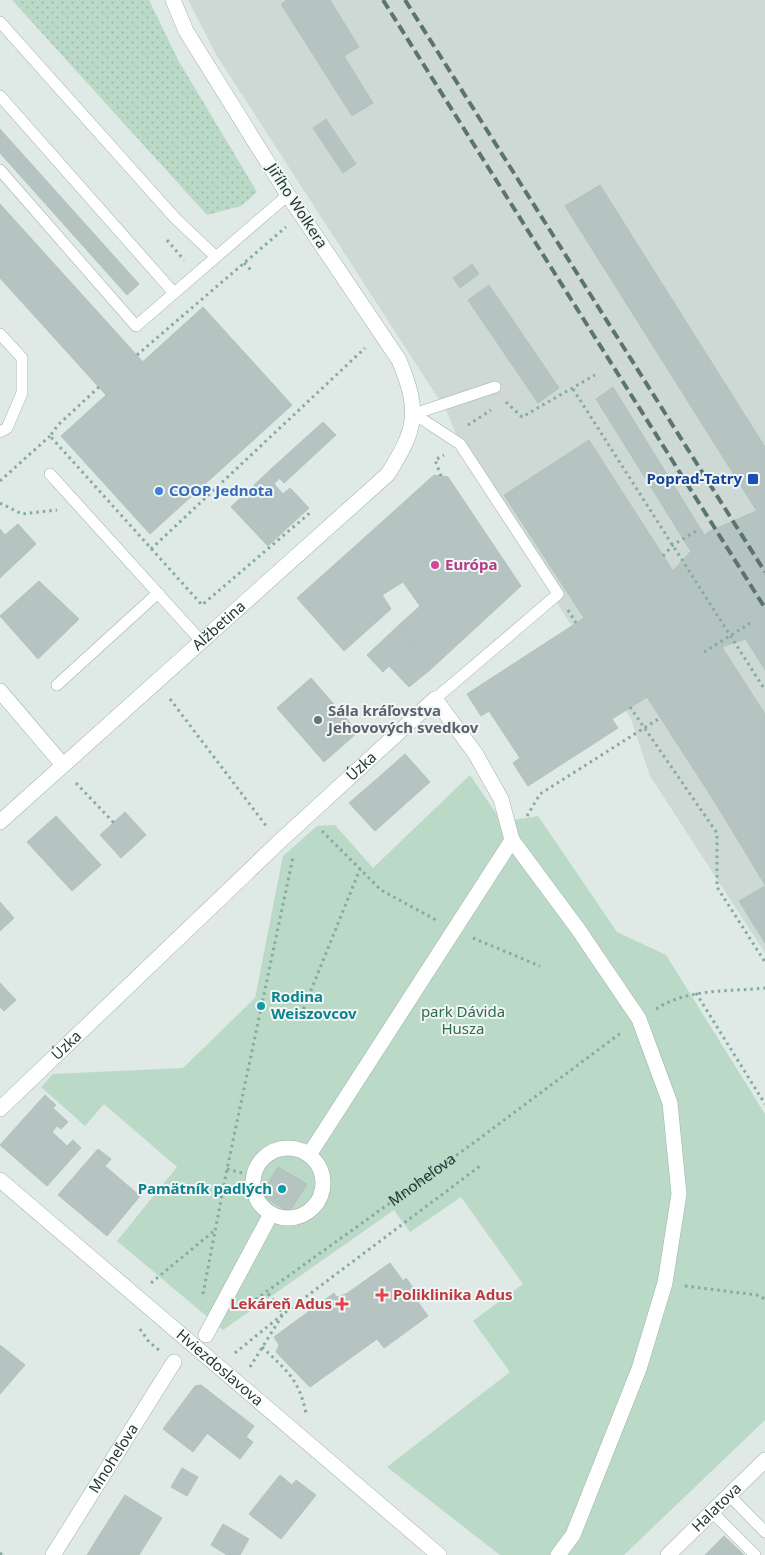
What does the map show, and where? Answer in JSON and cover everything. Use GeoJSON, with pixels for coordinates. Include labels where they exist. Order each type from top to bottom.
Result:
{"type":"FeatureCollection","features":[{"type":"Feature","properties":{"kind":"street","name":"Jiřího Wolkera"},"geometry":{"type":"LineString","coordinates":[[173,0],[186,31],[288,195],[399,360],[411,389],[414,414]]}},
{"type":"Feature","properties":{"kind":"street","name":"Alžbetina"},"geometry":{"type":"LineString","coordinates":[[0,822],[388,474],[405,448],[414,414]]}},
{"type":"Feature","properties":{"kind":"street"},"geometry":{"type":"LineString","coordinates":[[0,691],[63,765]]}},
{"type":"Feature","properties":{"kind":"street"},"geometry":{"type":"LineString","coordinates":[[435,698],[475,753],[501,798],[512,840],[578,929],[640,1019],[670,1103],[679,1194],[665,1283],[638,1369],[624,1406],[573,1535],[558,1555]]}},
{"type":"Feature","properties":{"kind":"street","name":"Úzka"},"geometry":{"type":"LineString","coordinates":[[0,1109],[278,842],[435,698]]}},
{"type":"Feature","properties":{"kind":"street"},"geometry":{"type":"LineString","coordinates":[[309,1155],[512,840]]}},
{"type":"Feature","properties":{"kind":"street"},"geometry":{"type":"LineString","coordinates":[[287,1148],[309,1155],[319,1167],[324,1182],[318,1202],[302,1216],[286,1218],[272,1214],[258,1202],[254,1194],[254,1176],[258,1165],[265,1156],[276,1150],[287,1148]]}},
{"type":"Feature","properties":{"kind":"street","name":"Hviezdoslavova"},"geometry":{"type":"LineString","coordinates":[[0,1180],[439,1555]]}},
{"type":"Feature","properties":{"kind":"street"},"geometry":{"type":"LineString","coordinates":[[206,1335],[272,1214]]}},
{"type":"Feature","properties":{"kind":"street","name":"Mnoheľova"},"geometry":{"type":"LineString","coordinates":[[53,1555],[174,1362]]}},
{"type":"Feature","properties":{"kind":"street","name":"Halatova"},"geometry":{"type":"LineString","coordinates":[[668,1555],[765,1460]]}},
{"type":"Feature","properties":{"kind":"lane"},"geometry":{"type":"LineString","coordinates":[[0,22],[175,218],[216,257]]}},
{"type":"Feature","properties":{"kind":"lane"},"geometry":{"type":"LineString","coordinates":[[0,96],[174,293]]}},
{"type":"Feature","properties":{"kind":"lane"},"geometry":{"type":"LineString","coordinates":[[0,170],[136,326],[288,195]]}},
{"type":"Feature","properties":{"kind":"lane"},"geometry":{"type":"LineString","coordinates":[[0,334],[22,358],[22,394],[7,428],[0,432]]}},
{"type":"Feature","properties":{"kind":"lane"},"geometry":{"type":"LineString","coordinates":[[414,414],[495,387]]}},
{"type":"Feature","properties":{"kind":"lane","name":"Úzka"},"geometry":{"type":"LineString","coordinates":[[414,414],[460,444],[558,594],[435,698]]}},
{"type":"Feature","properties":{"kind":"lane"},"geometry":{"type":"LineString","coordinates":[[50,474],[201,642]]}},
{"type":"Feature","properties":{"kind":"lane"},"geometry":{"type":"LineString","coordinates":[[57,685],[158,593]]}},
{"type":"Feature","properties":{"kind":"lane"},"geometry":{"type":"LineString","coordinates":[[729,1495],[765,1532]]}},
{"type":"Feature","properties":{"kind":"lane"},"geometry":{"type":"LineString","coordinates":[[712,1512],[755,1555]]}},
{"type":"Feature","properties":{"kind":"path"},"geometry":{"type":"LineString","coordinates":[[137,355],[288,224]]}},
{"type":"Feature","properties":{"kind":"path"},"geometry":{"type":"LineString","coordinates":[[244,263],[253,272]]}},
{"type":"Feature","properties":{"kind":"path"},"geometry":{"type":"LineString","coordinates":[[151,549],[369,344]]}},
{"type":"Feature","properties":{"kind":"path"},"geometry":{"type":"LineString","coordinates":[[468,425],[505,401],[522,417],[595,375]]}},
{"type":"Feature","properties":{"kind":"path"},"geometry":{"type":"LineString","coordinates":[[0,481],[50,436],[58,425],[99,387]]}},
{"type":"Feature","properties":{"kind":"path"},"geometry":{"type":"LineString","coordinates":[[573,389],[765,690]]}},
{"type":"Feature","properties":{"kind":"path"},"geometry":{"type":"LineString","coordinates":[[50,436],[202,605],[314,509]]}},
{"type":"Feature","properties":{"kind":"path"},"geometry":{"type":"LineString","coordinates":[[0,503],[22,514],[80,508]]}},
{"type":"Feature","properties":{"kind":"path"},"geometry":{"type":"LineString","coordinates":[[663,556],[673,545],[696,531]]}},
{"type":"Feature","properties":{"kind":"path"},"geometry":{"type":"LineString","coordinates":[[704,652],[752,622]]}},
{"type":"Feature","properties":{"kind":"path"},"geometry":{"type":"LineString","coordinates":[[170,699],[278,842],[295,851],[227,1170],[202,1298]]}},
{"type":"Feature","properties":{"kind":"path"},"geometry":{"type":"LineString","coordinates":[[630,708],[717,833],[717,886],[765,962]]}},
{"type":"Feature","properties":{"kind":"path"},"geometry":{"type":"LineString","coordinates":[[512,840],[540,794],[660,718]]}},
{"type":"Feature","properties":{"kind":"path"},"geometry":{"type":"LineString","coordinates":[[76,783],[114,823]]}},
{"type":"Feature","properties":{"kind":"path"},"geometry":{"type":"LineString","coordinates":[[320,828],[381,890],[454,930],[540,966]]}},
{"type":"Feature","properties":{"kind":"path"},"geometry":{"type":"LineString","coordinates":[[301,1015],[360,869]]}},
{"type":"Feature","properties":{"kind":"path","name":"Mnoheľova"},"geometry":{"type":"LineString","coordinates":[[244,1308],[665,1002],[696,993],[765,988]]}},
{"type":"Feature","properties":{"kind":"path"},"geometry":{"type":"LineString","coordinates":[[696,993],[765,1104]]}},
{"type":"Feature","properties":{"kind":"path"},"geometry":{"type":"LineString","coordinates":[[230,1357],[283,1314],[480,1166]]}},
{"type":"Feature","properties":{"kind":"path"},"geometry":{"type":"LineString","coordinates":[[227,1170],[254,1176]]}},
{"type":"Feature","properties":{"kind":"path"},"geometry":{"type":"LineString","coordinates":[[148,1285],[215,1230]]}},
{"type":"Feature","properties":{"kind":"path"},"geometry":{"type":"LineString","coordinates":[[665,1283],[757,1295],[765,1299]]}},
{"type":"Feature","properties":{"kind":"path"},"geometry":{"type":"LineString","coordinates":[[267,1292],[283,1314]]}},
{"type":"Feature","properties":{"kind":"path"},"geometry":{"type":"LineString","coordinates":[[248,1370],[283,1314]]}},
{"type":"Feature","properties":{"kind":"path"},"geometry":{"type":"LineString","coordinates":[[262,1346],[291,1375],[302,1394],[307,1420]]}},
{"type":"Feature","properties":{"kind":"path"},"geometry":{"type":"LineString","coordinates":[[0,1552],[3,1555]]}},
{"type":"Feature","properties":{"kind":"shaded area"},"geometry":{"type":"Polygon","coordinates":[[[188,0],[765,0],[765,953],[650,776],[631,719],[468,463],[447,412],[217,56],[188,0]]]}},
{"type":"Feature","properties":{"kind":"green space"},"geometry":{"type":"Polygon","coordinates":[[[12,0],[149,0],[178,60],[257,192],[241,206],[207,215],[12,0]]]}},
{"type":"Feature","properties":{"kind":"green space","name":"park Dávida Husza"},"geometry":{"type":"Polygon","coordinates":[[[470,775],[502,822],[538,816],[617,932],[666,955],[765,1114],[765,1420],[624,1555],[500,1555],[387,1467],[510,1372],[473,1321],[523,1284],[461,1197],[410,1232],[394,1210],[223,1330],[117,1241],[177,1167],[104,1104],[85,1126],[41,1087],[53,1074],[183,1068],[255,998],[283,856],[317,826],[335,825],[373,868],[470,775]]]}},
{"type":"Feature","properties":{"kind":"building"},"geometry":{"type":"Polygon","coordinates":[[[287,0],[330,0],[359,47],[344,56],[373,103],[352,116],[281,4],[287,0]]]}},
{"type":"Feature","properties":{"kind":"building"},"geometry":{"type":"Polygon","coordinates":[[[326,119],[356,164],[343,173],[313,128],[326,119]]]}},
{"type":"Feature","properties":{"kind":"building"},"geometry":{"type":"Polygon","coordinates":[[[0,129],[139,284],[127,295],[0,153],[0,129]]]}},
{"type":"Feature","properties":{"kind":"building"},"geometry":{"type":"Polygon","coordinates":[[[600,185],[765,447],[765,524],[565,206],[600,185]]]}},
{"type":"Feature","properties":{"kind":"building"},"geometry":{"type":"Polygon","coordinates":[[[0,204],[143,362],[106,395],[0,278],[0,204]]]}},
{"type":"Feature","properties":{"kind":"building"},"geometry":{"type":"Polygon","coordinates":[[[472,264],[479,274],[460,288],[453,278],[472,264]]]}},
{"type":"Feature","properties":{"kind":"building"},"geometry":{"type":"Polygon","coordinates":[[[489,285],[559,388],[538,403],[468,300],[489,285]]]}},
{"type":"Feature","properties":{"kind":"building"},"geometry":{"type":"Polygon","coordinates":[[[203,307],[292,405],[150,534],[61,436],[203,307]]]}},
{"type":"Feature","properties":{"kind":"building"},"geometry":{"type":"Polygon","coordinates":[[[613,387],[765,633],[765,670],[596,399],[613,387]]]}},
{"type":"Feature","properties":{"kind":"building"},"geometry":{"type":"Polygon","coordinates":[[[323,422],[336,435],[284,483],[271,469],[323,422]]]}},
{"type":"Feature","properties":{"kind":"building","name":"Poprad-Tatry"},"geometry":{"type":"Polygon","coordinates":[[[589,440],[765,714],[765,773],[716,804],[647,697],[612,719],[618,728],[528,786],[513,763],[520,758],[489,711],[481,716],[467,694],[584,618],[504,495],[589,440]]]}},
{"type":"Feature","properties":{"kind":"building"},"geometry":{"type":"Polygon","coordinates":[[[271,469],[280,478],[274,484],[283,494],[290,488],[309,508],[268,546],[231,507],[271,469]]]}},
{"type":"Feature","properties":{"kind":"building","name":"Európa"},"geometry":{"type":"Polygon","coordinates":[[[434,475],[448,477],[521,586],[430,670],[400,624],[420,606],[403,582],[382,595],[353,548],[434,475]]]}},
{"type":"Feature","properties":{"kind":"building","name":"Poprad-Tatry"},"geometry":{"type":"Polygon","coordinates":[[[765,507],[765,633],[721,647],[673,571],[708,532],[765,507]]]}},
{"type":"Feature","properties":{"kind":"building"},"geometry":{"type":"Polygon","coordinates":[[[18,524],[36,544],[0,578],[0,529],[5,535],[18,524]]]}},
{"type":"Feature","properties":{"kind":"building"},"geometry":{"type":"Polygon","coordinates":[[[353,548],[391,609],[344,651],[297,598],[353,548]]]}},
{"type":"Feature","properties":{"kind":"building"},"geometry":{"type":"Polygon","coordinates":[[[39,581],[79,619],[38,659],[0,616],[39,581]]]}},
{"type":"Feature","properties":{"kind":"building"},"geometry":{"type":"Polygon","coordinates":[[[400,624],[412,642],[383,672],[367,655],[400,624]]]}},
{"type":"Feature","properties":{"kind":"building"},"geometry":{"type":"Polygon","coordinates":[[[412,642],[430,670],[409,687],[389,666],[412,642]]]}},
{"type":"Feature","properties":{"kind":"building","name":"Sála kráľovstva Jehovových svedkov"},"geometry":{"type":"Polygon","coordinates":[[[311,678],[358,732],[324,762],[277,708],[311,678]]]}},
{"type":"Feature","properties":{"kind":"building"},"geometry":{"type":"Polygon","coordinates":[[[405,754],[430,782],[404,805],[379,777],[405,754]]]}},
{"type":"Feature","properties":{"kind":"building"},"geometry":{"type":"Polygon","coordinates":[[[765,773],[765,885],[716,804],[765,773]]]}},
{"type":"Feature","properties":{"kind":"building"},"geometry":{"type":"Polygon","coordinates":[[[379,777],[404,805],[375,831],[349,803],[379,777]]]}},
{"type":"Feature","properties":{"kind":"building"},"geometry":{"type":"Polygon","coordinates":[[[125,812],[146,835],[121,858],[100,835],[125,812]]]}},
{"type":"Feature","properties":{"kind":"building"},"geometry":{"type":"Polygon","coordinates":[[[56,816],[101,865],[72,891],[27,842],[56,816]]]}},
{"type":"Feature","properties":{"kind":"building"},"geometry":{"type":"Polygon","coordinates":[[[765,886],[765,943],[739,901],[765,886]]]}},
{"type":"Feature","properties":{"kind":"building"},"geometry":{"type":"Polygon","coordinates":[[[0,902],[14,918],[0,931],[0,902]]]}},
{"type":"Feature","properties":{"kind":"building"},"geometry":{"type":"Polygon","coordinates":[[[0,983],[16,1000],[4,1011],[0,1007],[0,983]]]}},
{"type":"Feature","properties":{"kind":"building"},"geometry":{"type":"Polygon","coordinates":[[[45,1095],[56,1105],[53,1108],[68,1122],[61,1129],[57,1126],[52,1132],[67,1146],[73,1140],[81,1148],[47,1186],[0,1145],[45,1095]]]}},
{"type":"Feature","properties":{"kind":"building"},"geometry":{"type":"Polygon","coordinates":[[[98,1149],[111,1159],[105,1166],[140,1196],[107,1236],[58,1195],[98,1149]]]}},
{"type":"Feature","properties":{"kind":"building"},"geometry":{"type":"Polygon","coordinates":[[[278,1167],[307,1184],[289,1212],[261,1195],[278,1167]]]}},
{"type":"Feature","properties":{"kind":"building"},"geometry":{"type":"Polygon","coordinates":[[[390,1263],[403,1281],[406,1278],[414,1289],[410,1291],[428,1316],[384,1348],[377,1339],[310,1387],[276,1352],[279,1345],[274,1337],[334,1293],[336,1297],[346,1294],[390,1263]]]}},
{"type":"Feature","properties":{"kind":"building"},"geometry":{"type":"Polygon","coordinates":[[[0,1345],[25,1365],[0,1394],[0,1345]]]}},
{"type":"Feature","properties":{"kind":"building"},"geometry":{"type":"Polygon","coordinates":[[[201,1385],[228,1406],[193,1452],[163,1429],[195,1386],[201,1385]]]}},
{"type":"Feature","properties":{"kind":"building"},"geometry":{"type":"Polygon","coordinates":[[[228,1406],[254,1426],[246,1437],[253,1442],[240,1459],[207,1433],[228,1406]]]}},
{"type":"Feature","properties":{"kind":"building"},"geometry":{"type":"Polygon","coordinates":[[[182,1468],[198,1477],[187,1496],[171,1487],[182,1468]]]}},
{"type":"Feature","properties":{"kind":"building"},"geometry":{"type":"Polygon","coordinates":[[[280,1475],[292,1485],[296,1480],[316,1495],[281,1539],[249,1514],[280,1475]]]}},
{"type":"Feature","properties":{"kind":"building"},"geometry":{"type":"Polygon","coordinates":[[[125,1495],[162,1518],[139,1555],[116,1555],[95,1542],[125,1495]]]}},
{"type":"Feature","properties":{"kind":"building"},"geometry":{"type":"Polygon","coordinates":[[[223,1524],[249,1539],[240,1555],[227,1555],[211,1545],[223,1524]]]}},
{"type":"Feature","properties":{"kind":"building"},"geometry":{"type":"Polygon","coordinates":[[[724,1536],[744,1555],[705,1555],[724,1536]]]}},
{"type":"Feature","properties":{"kind":"building"},"geometry":{"type":"Polygon","coordinates":[[[95,1542],[116,1555],[87,1555],[95,1542]]]}},
{"type":"Feature","properties":{"kind":"railway"},"geometry":{"type":"LineString","coordinates":[[383,0],[765,608]]}},
{"type":"Feature","properties":{"kind":"railway"},"geometry":{"type":"LineString","coordinates":[[405,0],[765,572]]}},
{"type":"Feature","properties":{"kind":"place","name":"Poprad-Tatry"},"geometry":{"type":"Point","coordinates":[753,479]}},
{"type":"Feature","properties":{"kind":"place","name":"COOP Jednota"},"geometry":{"type":"Point","coordinates":[159,491]}},
{"type":"Feature","properties":{"kind":"place","name":"Európa"},"geometry":{"type":"Point","coordinates":[435,565]}},
{"type":"Feature","properties":{"kind":"place","name":"Sála kráľovstva Jehovových svedkov"},"geometry":{"type":"Point","coordinates":[318,720]}},
{"type":"Feature","properties":{"kind":"place","name":"Rodina Weiszovcov"},"geometry":{"type":"Point","coordinates":[261,1006]}},
{"type":"Feature","properties":{"kind":"place","name":"Pamätník padlých"},"geometry":{"type":"Point","coordinates":[282,1189]}},
{"type":"Feature","properties":{"kind":"place","name":"Poliklinika Adus"},"geometry":{"type":"Point","coordinates":[382,1295]}},
{"type":"Feature","properties":{"kind":"place","name":"Lekáreň Adus"},"geometry":{"type":"Point","coordinates":[342,1304]}}]}
